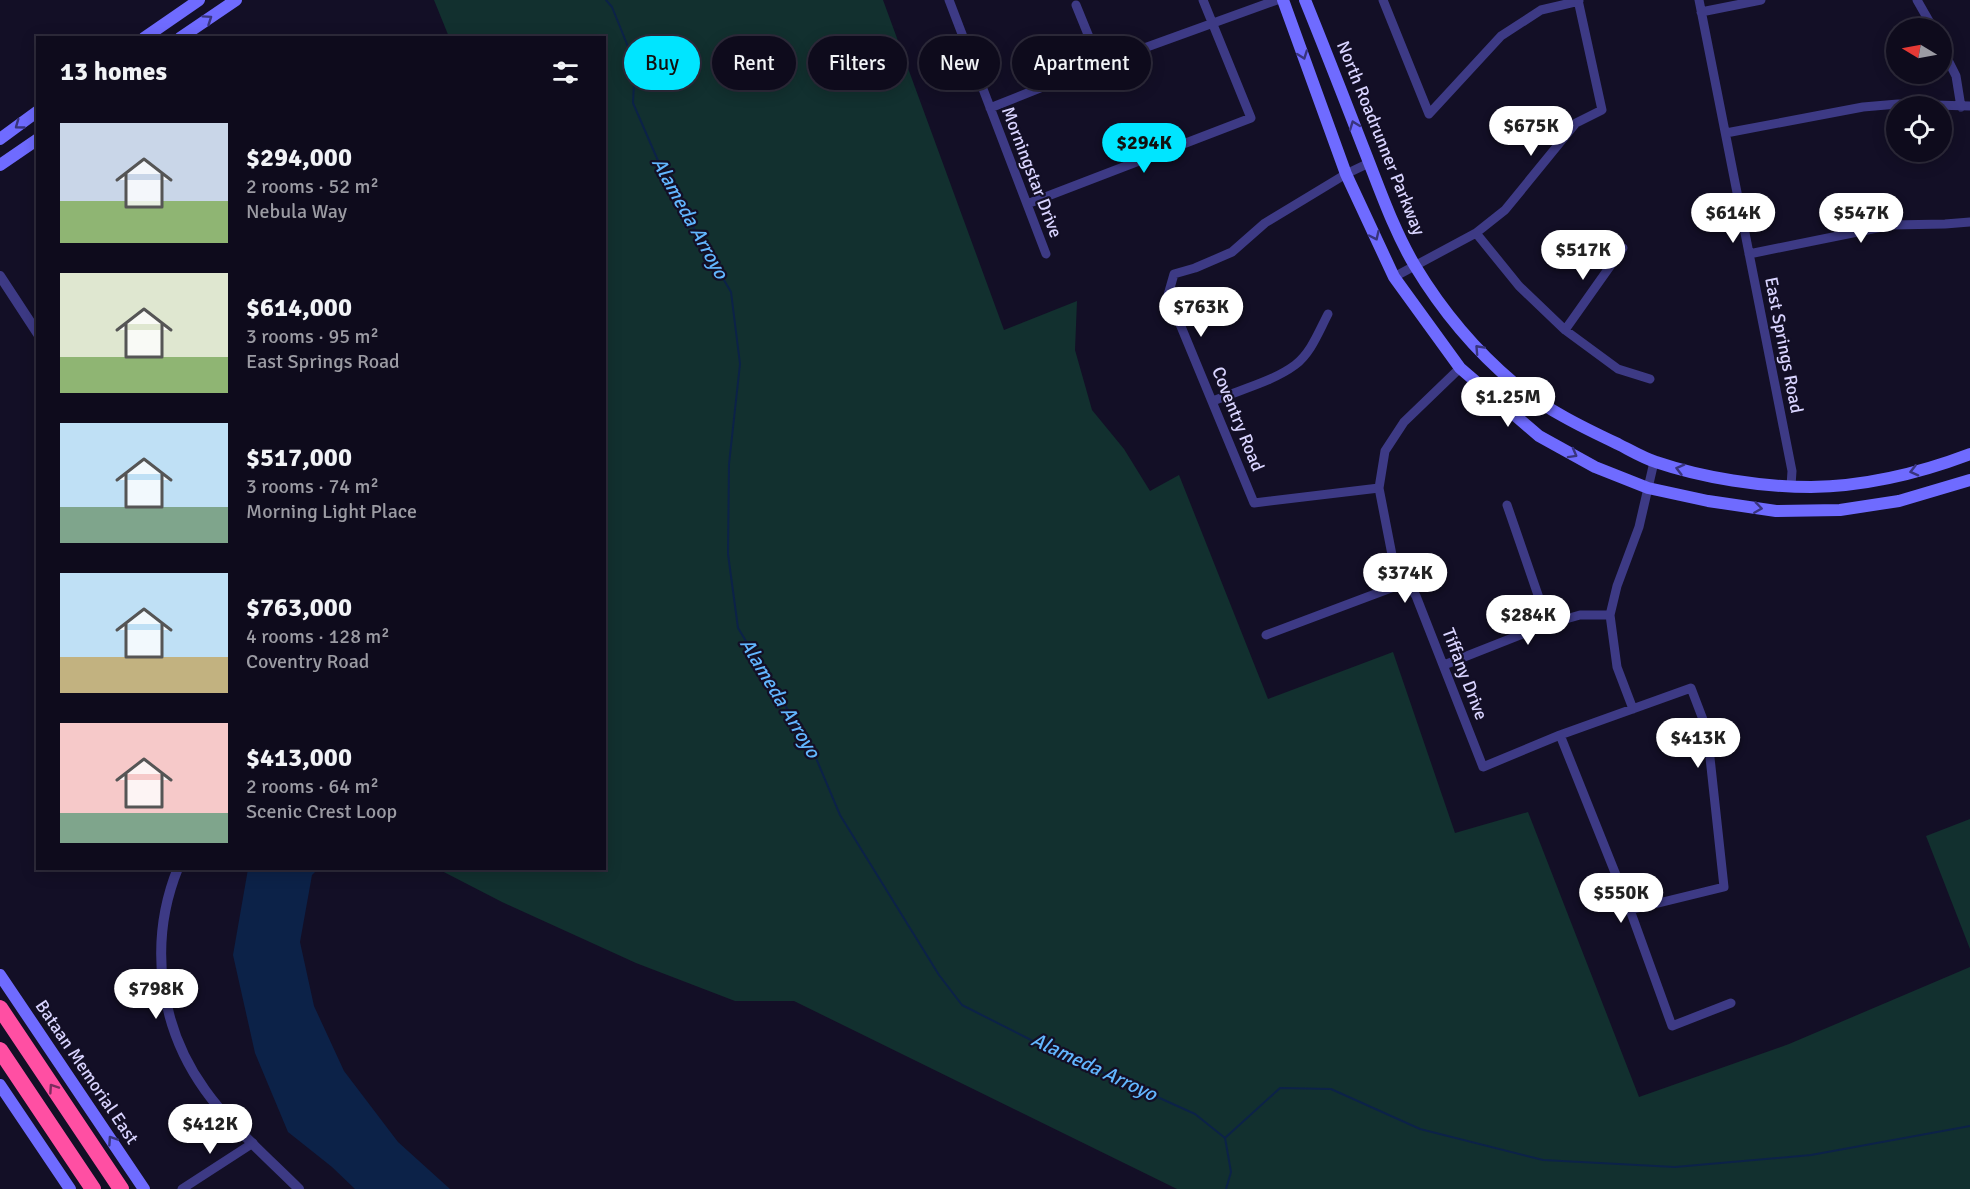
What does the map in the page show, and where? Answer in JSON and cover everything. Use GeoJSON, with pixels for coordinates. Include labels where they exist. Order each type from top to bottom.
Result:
{"type":"FeatureCollection","features":[{"type":"Feature","properties":{"kind":"highway"},"geometry":{"type":"LineString","coordinates":[[0,1008],[121,1189]]}},
{"type":"Feature","properties":{"kind":"highway"},"geometry":{"type":"LineString","coordinates":[[0,1050],[93,1189]]}},
{"type":"Feature","properties":{"kind":"main road"},"geometry":{"type":"LineString","coordinates":[[147,36],[199,0]]}},
{"type":"Feature","properties":{"kind":"main road"},"geometry":{"type":"LineString","coordinates":[[183,36],[237,0]]}},
{"type":"Feature","properties":{"kind":"main road"},"geometry":{"type":"LineString","coordinates":[[1282,0],[1346,174],[1394,277],[1460,368],[1539,435],[1595,467],[1648,488],[1708,501],[1776,511],[1840,510],[1899,501],[1970,480]]}},
{"type":"Feature","properties":{"kind":"main road","name":"North Roadrunner Parkway"},"geometry":{"type":"LineString","coordinates":[[1305,0],[1388,210],[1415,266],[1466,334],[1514,383],[1552,409],[1586,429],[1654,462],[1707,476],[1791,486],[1856,484],[1911,473],[1970,454]]}},
{"type":"Feature","properties":{"kind":"main road"},"geometry":{"type":"LineString","coordinates":[[0,139],[36,112]]}},
{"type":"Feature","properties":{"kind":"main road"},"geometry":{"type":"LineString","coordinates":[[0,165],[36,140]]}},
{"type":"Feature","properties":{"kind":"main road","name":"Bataan Memorial East"},"geometry":{"type":"LineString","coordinates":[[0,975],[144,1189]]}},
{"type":"Feature","properties":{"kind":"main road"},"geometry":{"type":"LineString","coordinates":[[0,1085],[70,1189]]}},
{"type":"Feature","properties":{"kind":"street","name":"Morningstar Drive"},"geometry":{"type":"LineString","coordinates":[[949,0],[1046,254]]}},
{"type":"Feature","properties":{"kind":"street"},"geometry":{"type":"LineString","coordinates":[[1027,204],[1251,118],[1203,0]]}},
{"type":"Feature","properties":{"kind":"street"},"geometry":{"type":"LineString","coordinates":[[1151,45],[1277,0]]}},
{"type":"Feature","properties":{"kind":"street"},"geometry":{"type":"LineString","coordinates":[[1383,0],[1429,114],[1501,36],[1541,9],[1578,1],[1602,110],[1576,123],[1505,210],[1476,233],[1394,277]]}},
{"type":"Feature","properties":{"kind":"street","name":"East Springs Road"},"geometry":{"type":"LineString","coordinates":[[1699,0],[1792,471],[1791,486]]}},
{"type":"Feature","properties":{"kind":"street"},"geometry":{"type":"LineString","coordinates":[[1701,12],[1761,0]]}},
{"type":"Feature","properties":{"kind":"street"},"geometry":{"type":"LineString","coordinates":[[1917,0],[1927,18]]}},
{"type":"Feature","properties":{"kind":"street"},"geometry":{"type":"LineString","coordinates":[[1076,4],[1089,36]]}},
{"type":"Feature","properties":{"kind":"street"},"geometry":{"type":"LineString","coordinates":[[1725,133],[1863,107],[1898,104],[1965,106],[1952,68]]}},
{"type":"Feature","properties":{"kind":"street"},"geometry":{"type":"LineString","coordinates":[[990,108],[1035,90]]}},
{"type":"Feature","properties":{"kind":"street","name":"Coventry Road"},"geometry":{"type":"LineString","coordinates":[[1369,162],[1265,223],[1232,252],[1195,268],[1174,274],[1168,295],[1254,503],[1379,488]]}},
{"type":"Feature","properties":{"kind":"street"},"geometry":{"type":"LineString","coordinates":[[1749,254],[1892,225],[1945,225],[1970,222]]}},
{"type":"Feature","properties":{"kind":"street"},"geometry":{"type":"LineString","coordinates":[[1476,233],[1519,286],[1565,330],[1618,369],[1650,379]]}},
{"type":"Feature","properties":{"kind":"street"},"geometry":{"type":"LineString","coordinates":[[1565,330],[1623,248]]}},
{"type":"Feature","properties":{"kind":"street"},"geometry":{"type":"LineString","coordinates":[[0,276],[36,331]]}},
{"type":"Feature","properties":{"kind":"street"},"geometry":{"type":"LineString","coordinates":[[1213,401],[1273,377],[1296,364],[1310,348],[1328,314]]}},
{"type":"Feature","properties":{"kind":"street","name":"Tiffany Drive"},"geometry":{"type":"LineString","coordinates":[[1460,368],[1404,422],[1385,451],[1379,488],[1393,560],[1416,596],[1483,767],[1560,735]]}},
{"type":"Feature","properties":{"kind":"street"},"geometry":{"type":"LineString","coordinates":[[1633,709],[1617,667],[1610,615],[1617,586],[1639,527],[1654,462]]}},
{"type":"Feature","properties":{"kind":"street"},"geometry":{"type":"LineString","coordinates":[[1507,505],[1548,624]]}},
{"type":"Feature","properties":{"kind":"street"},"geometry":{"type":"LineString","coordinates":[[1266,635],[1407,582]]}},
{"type":"Feature","properties":{"kind":"street"},"geometry":{"type":"LineString","coordinates":[[1444,665],[1548,624],[1580,615],[1610,615]]}},
{"type":"Feature","properties":{"kind":"street"},"geometry":{"type":"LineString","coordinates":[[1630,910],[1724,887],[1707,730],[1691,688],[1560,735],[1630,910],[1672,1026],[1731,1003]]}},
{"type":"Feature","properties":{"kind":"street"},"geometry":{"type":"LineString","coordinates":[[176,870],[162,928],[162,972],[169,1013],[176,1036],[189,1064],[206,1091],[299,1189]]}},
{"type":"Feature","properties":{"kind":"street"},"geometry":{"type":"LineString","coordinates":[[182,1189],[253,1143]]}},
{"type":"Feature","properties":{"kind":"green space"},"geometry":{"type":"Polygon","coordinates":[[[434,0],[883,0],[896,36],[808,36],[808,90],[907,90],[907,65],[1004,330],[1077,301],[1075,350],[1092,410],[1124,449],[1150,491],[1179,475],[1268,699],[1393,652],[1455,833],[1528,812],[1639,1097],[1789,1044],[1970,967],[1970,1189],[1177,1189],[794,1001],[735,1001],[636,963],[502,902],[440,870],[606,870],[606,36],[449,36],[434,0]]]}},
{"type":"Feature","properties":{"kind":"green space"},"geometry":{"type":"Polygon","coordinates":[[[1970,819],[1970,949],[1926,836],[1970,819]]]}},
{"type":"Feature","properties":{"kind":"water"},"geometry":{"type":"Polygon","coordinates":[[[248,870],[317,870],[312,875],[300,942],[314,1006],[344,1071],[398,1142],[450,1189],[355,1189],[332,1167],[288,1132],[255,1053],[233,955],[248,870]]]}},
{"type":"Feature","properties":{"kind":"waterway","name":"Alameda Arroyo"},"geometry":{"type":"LineString","coordinates":[[606,0],[612,7],[635,64],[633,103],[669,186],[731,292],[740,364],[729,464],[728,554],[738,628],[813,751],[840,815],[939,975],[962,1005],[1031,1040],[1195,1114],[1225,1138],[1231,1172],[1226,1189]]}},
{"type":"Feature","properties":{"kind":"waterway"},"geometry":{"type":"LineString","coordinates":[[1225,1138],[1280,1088],[1331,1089],[1420,1129],[1543,1160],[1675,1167],[1811,1155],[1970,1126]]}}]}
